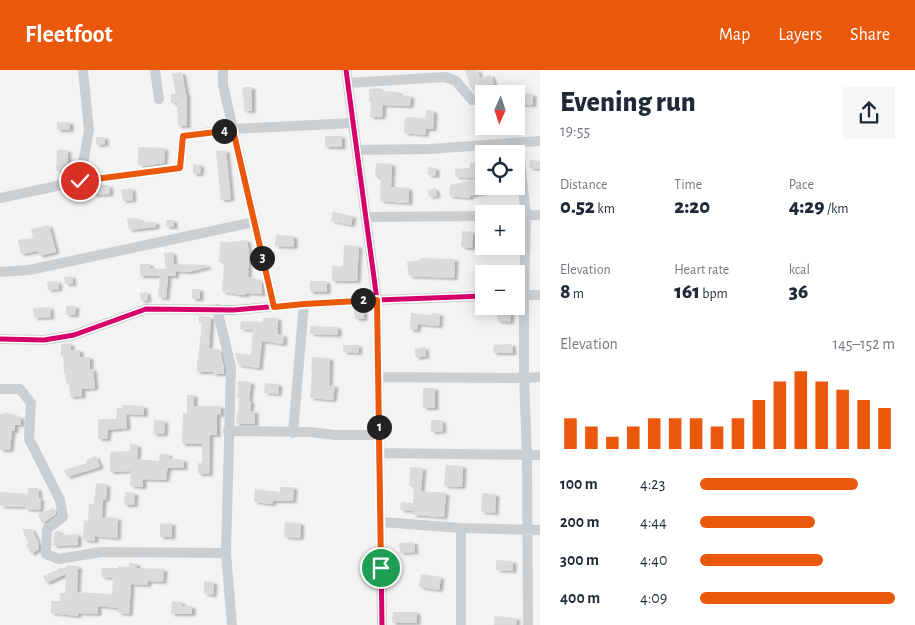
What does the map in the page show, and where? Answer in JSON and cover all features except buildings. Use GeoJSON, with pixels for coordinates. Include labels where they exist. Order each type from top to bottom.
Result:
{"type":"FeatureCollection","features":[{"type":"Feature","properties":{"kind":"street"},"geometry":{"type":"LineString","coordinates":[[80,181],[89,130],[82,70]]}},
{"type":"Feature","properties":{"kind":"street"},"geometry":{"type":"LineString","coordinates":[[155,70],[158,99]]}},
{"type":"Feature","properties":{"kind":"street"},"geometry":{"type":"LineString","coordinates":[[223,70],[223,86],[274,307]]}},
{"type":"Feature","properties":{"kind":"street"},"geometry":{"type":"LineString","coordinates":[[346,70],[377,300],[382,625]]}},
{"type":"Feature","properties":{"kind":"street"},"geometry":{"type":"LineString","coordinates":[[348,83],[445,77],[456,81],[472,100],[475,100]]}},
{"type":"Feature","properties":{"kind":"street"},"geometry":{"type":"LineString","coordinates":[[0,198],[80,181],[180,168],[183,136],[233,130],[353,123]]}},
{"type":"Feature","properties":{"kind":"street"},"geometry":{"type":"LineString","coordinates":[[357,150],[430,149],[540,141]]}},
{"type":"Feature","properties":{"kind":"street"},"geometry":{"type":"LineString","coordinates":[[518,142],[521,205]]}},
{"type":"Feature","properties":{"kind":"street"},"geometry":{"type":"LineString","coordinates":[[525,216],[540,215]]}},
{"type":"Feature","properties":{"kind":"street"},"geometry":{"type":"LineString","coordinates":[[366,217],[475,216]]}},
{"type":"Feature","properties":{"kind":"street"},"geometry":{"type":"LineString","coordinates":[[0,272],[29,270],[254,222]]}},
{"type":"Feature","properties":{"kind":"street"},"geometry":{"type":"LineString","coordinates":[[525,295],[540,295]]}},
{"type":"Feature","properties":{"kind":"street"},"geometry":{"type":"LineString","coordinates":[[0,339],[44,340],[74,335],[146,309],[234,310],[304,304],[475,296]]}},
{"type":"Feature","properties":{"kind":"street"},"geometry":{"type":"LineString","coordinates":[[293,433],[304,304]]}},
{"type":"Feature","properties":{"kind":"street"},"geometry":{"type":"LineString","coordinates":[[217,309],[231,368],[226,553],[232,625]]}},
{"type":"Feature","properties":{"kind":"street"},"geometry":{"type":"LineString","coordinates":[[521,315],[527,455],[528,625]]}},
{"type":"Feature","properties":{"kind":"street"},"geometry":{"type":"LineString","coordinates":[[378,377],[540,377]]}},
{"type":"Feature","properties":{"kind":"street"},"geometry":{"type":"LineString","coordinates":[[0,390],[20,389],[31,403],[29,439],[60,500],[63,517],[47,529],[46,554],[59,559],[101,552],[226,553]]}},
{"type":"Feature","properties":{"kind":"street"},"geometry":{"type":"LineString","coordinates":[[228,431],[379,435]]}},
{"type":"Feature","properties":{"kind":"street"},"geometry":{"type":"LineString","coordinates":[[379,453],[540,455]]}},
{"type":"Feature","properties":{"kind":"street"},"geometry":{"type":"LineString","coordinates":[[381,522],[461,528],[540,530]]}},
{"type":"Feature","properties":{"kind":"street"},"geometry":{"type":"LineString","coordinates":[[461,528],[461,625]]}},
{"type":"Feature","properties":{"kind":"cycle path"},"geometry":{"type":"LineString","coordinates":[[346,70],[377,300],[382,625]]}},
{"type":"Feature","properties":{"kind":"cycle path"},"geometry":{"type":"LineString","coordinates":[[0,339],[44,340],[74,335],[146,309],[234,310],[304,304],[475,296]]}},
{"type":"Feature","properties":{"kind":"route"},"geometry":{"type":"LineString","coordinates":[[80,181],[180,168],[183,136],[233,130],[274,307],[377,300],[381,568]]}}]}
